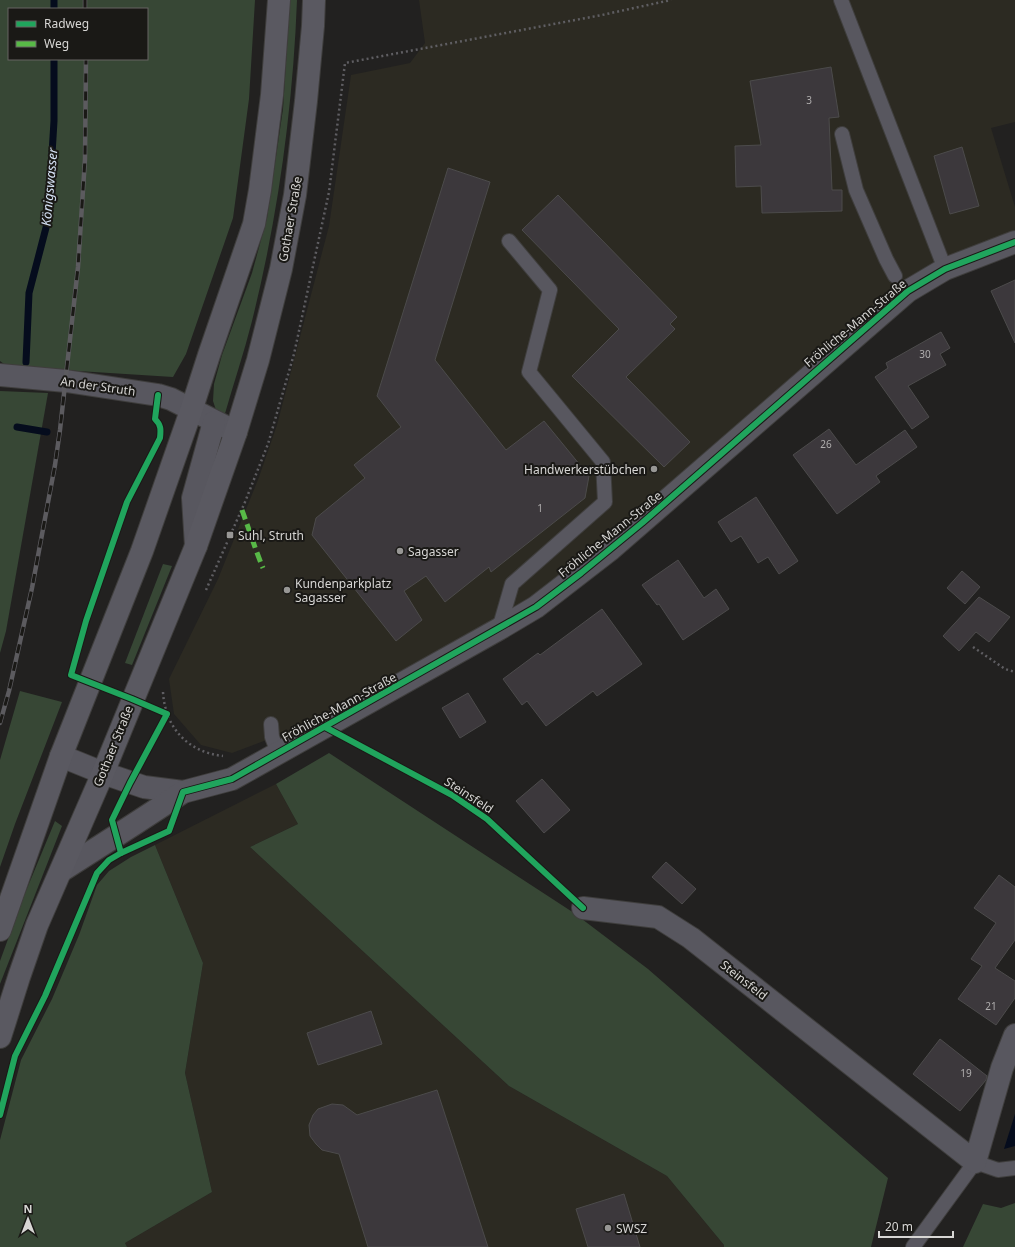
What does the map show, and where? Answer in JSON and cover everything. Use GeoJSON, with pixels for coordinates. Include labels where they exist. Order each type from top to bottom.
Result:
{"type":"FeatureCollection","features":[{"type":"Feature","properties":{"kind":"main road"},"geometry":{"type":"LineString","coordinates":[[0,930],[61,756],[142,551],[192,411],[209,355],[254,224],[260,190],[272,95],[279,0]]}},
{"type":"Feature","properties":{"kind":"main road","name":"Gothaer Straße"},"geometry":{"type":"LineString","coordinates":[[0,1037],[19,977],[38,925],[103,773],[196,546],[236,432],[258,360],[281,269],[295,195],[314,26],[314,0]]}},
{"type":"Feature","properties":{"kind":"street","name":"Fröhliche-Mann-Straße"},"geometry":{"type":"LineString","coordinates":[[61,756],[103,773],[144,787],[183,792],[232,779],[536,607],[605,554],[657,510],[908,291],[945,269],[1015,242]]}},
{"type":"Feature","properties":{"kind":"street","name":"An der Struth"},"geometry":{"type":"LineString","coordinates":[[0,375],[66,381],[158,394],[192,411]]}},
{"type":"Feature","properties":{"kind":"street"},"geometry":{"type":"LineString","coordinates":[[192,411],[236,432]]}},
{"type":"Feature","properties":{"kind":"street"},"geometry":{"type":"LineString","coordinates":[[196,546],[193,498],[214,422]]}},
{"type":"Feature","properties":{"kind":"street"},"geometry":{"type":"LineString","coordinates":[[61,871],[183,792]]}},
{"type":"Feature","properties":{"kind":"street","name":"Steinsfeld"},"geometry":{"type":"LineString","coordinates":[[584,908],[658,917],[691,938],[975,1162]]}},
{"type":"Feature","properties":{"kind":"street"},"geometry":{"type":"LineString","coordinates":[[975,1162],[1002,1068],[1015,1035]]}},
{"type":"Feature","properties":{"kind":"lane"},"geometry":{"type":"LineString","coordinates":[[841,0],[945,269]]}},
{"type":"Feature","properties":{"kind":"lane"},"geometry":{"type":"LineString","coordinates":[[842,134],[856,190],[886,260],[895,276]]}},
{"type":"Feature","properties":{"kind":"lane"},"geometry":{"type":"LineString","coordinates":[[499,629],[512,584],[605,502],[603,462],[529,372],[550,290],[509,241]]}},
{"type":"Feature","properties":{"kind":"lane"},"geometry":{"type":"LineString","coordinates":[[271,724],[272,737],[278,753]]}},
{"type":"Feature","properties":{"kind":"lane"},"geometry":{"type":"LineString","coordinates":[[913,1247],[975,1162],[998,1170],[1015,1168]]}},
{"type":"Feature","properties":{"kind":"path"},"geometry":{"type":"LineString","coordinates":[[204,595],[245,502],[268,444],[294,354],[330,192],[345,63],[602,15],[671,0]]}},
{"type":"Feature","properties":{"kind":"path"},"geometry":{"type":"LineString","coordinates":[[973,647],[1005,669],[1015,672]]}},
{"type":"Feature","properties":{"kind":"path"},"geometry":{"type":"LineString","coordinates":[[163,691],[163,703],[177,733],[198,750],[212,755],[224,756]]}},
{"type":"Feature","properties":{"kind":"shaded area"},"geometry":{"type":"Polygon","coordinates":[[[419,0],[1015,0],[1015,122],[991,128],[1015,207],[1015,249],[935,281],[616,556],[313,742],[298,728],[232,753],[201,745],[174,714],[169,679],[218,579],[259,477],[277,425],[329,226],[351,75],[410,63],[425,43],[419,0]]]}},
{"type":"Feature","properties":{"kind":"shaded area"},"geometry":{"type":"Polygon","coordinates":[[[276,784],[298,824],[250,847],[509,1086],[667,1176],[724,1245],[724,1247],[127,1247],[125,1243],[212,1192],[185,1073],[203,963],[155,845],[276,784]]]}},
{"type":"Feature","properties":{"kind":"green space"},"geometry":{"type":"Polygon","coordinates":[[[0,0],[255,0],[249,99],[233,218],[186,354],[173,377],[78,371],[4,364],[0,361],[0,0]]]}},
{"type":"Feature","properties":{"kind":"green space"},"geometry":{"type":"Polygon","coordinates":[[[290,0],[297,0],[295,40],[288,121],[277,202],[252,321],[224,417],[218,416],[213,401],[214,384],[222,355],[252,273],[267,218],[283,109],[290,0]]]}},
{"type":"Feature","properties":{"kind":"green space"},"geometry":{"type":"Polygon","coordinates":[[[0,391],[48,393],[6,631],[0,653],[0,391]]]}},
{"type":"Feature","properties":{"kind":"green space"},"geometry":{"type":"Polygon","coordinates":[[[163,564],[172,566],[132,665],[125,663],[163,564]]]}},
{"type":"Feature","properties":{"kind":"green space"},"geometry":{"type":"Polygon","coordinates":[[[20,691],[62,702],[0,867],[0,760],[20,691]]]}},
{"type":"Feature","properties":{"kind":"green space"},"geometry":{"type":"Polygon","coordinates":[[[329,753],[574,913],[648,969],[888,1178],[871,1247],[724,1247],[724,1245],[667,1176],[509,1086],[250,847],[298,824],[276,784],[329,753]]]}},
{"type":"Feature","properties":{"kind":"green space"},"geometry":{"type":"Polygon","coordinates":[[[55,821],[62,826],[0,984],[0,961],[23,898],[55,821]]]}},
{"type":"Feature","properties":{"kind":"green space"},"geometry":{"type":"Polygon","coordinates":[[[155,845],[203,963],[185,1073],[212,1192],[125,1243],[127,1247],[0,1247],[0,1140],[21,1060],[52,999],[79,935],[97,885],[109,871],[131,857],[155,845]]]}},
{"type":"Feature","properties":{"kind":"green space"},"geometry":{"type":"Polygon","coordinates":[[[1015,1203],[1015,1247],[963,1247],[983,1204],[1001,1208],[1015,1203]]]}},
{"type":"Feature","properties":{"kind":"water"},"geometry":{"type":"Polygon","coordinates":[[[1015,1114],[1015,1146],[1004,1149],[1015,1114]]]}},
{"type":"Feature","properties":{"kind":"building"},"geometry":{"type":"Polygon","coordinates":[[[831,67],[839,117],[829,118],[832,190],[842,190],[842,211],[762,213],[761,186],[736,187],[735,146],[761,145],[750,81],[831,67]]]}},
{"type":"Feature","properties":{"kind":"building"},"geometry":{"type":"Polygon","coordinates":[[[962,147],[979,206],[950,214],[934,156],[962,147]]]}},
{"type":"Feature","properties":{"kind":"building"},"geometry":{"type":"Polygon","coordinates":[[[448,168],[490,182],[435,360],[506,450],[544,421],[589,476],[585,498],[491,572],[489,567],[445,602],[426,576],[404,591],[422,620],[396,641],[312,535],[316,518],[365,478],[354,465],[401,427],[377,396],[448,168]]]}},
{"type":"Feature","properties":{"kind":"building"},"geometry":{"type":"Polygon","coordinates":[[[558,195],[677,317],[670,324],[675,329],[626,377],[690,442],[664,467],[572,376],[619,329],[522,230],[558,195]]]}},
{"type":"Feature","properties":{"kind":"building"},"geometry":{"type":"Polygon","coordinates":[[[1015,280],[1015,343],[991,291],[1015,280]]]}},
{"type":"Feature","properties":{"kind":"building"},"geometry":{"type":"Polygon","coordinates":[[[941,332],[950,348],[940,354],[946,365],[908,386],[929,417],[912,429],[875,377],[888,368],[886,363],[941,332]]]}},
{"type":"Feature","properties":{"kind":"building"},"geometry":{"type":"Polygon","coordinates":[[[829,429],[856,465],[905,430],[917,447],[876,476],[880,482],[837,514],[793,455],[829,429]]]}},
{"type":"Feature","properties":{"kind":"building"},"geometry":{"type":"Polygon","coordinates":[[[756,497],[798,561],[779,574],[768,557],[758,563],[741,536],[731,542],[718,522],[756,497]]]}},
{"type":"Feature","properties":{"kind":"building"},"geometry":{"type":"Polygon","coordinates":[[[678,560],[704,598],[716,589],[729,609],[683,640],[659,604],[657,605],[642,585],[678,560]]]}},
{"type":"Feature","properties":{"kind":"building"},"geometry":{"type":"Polygon","coordinates":[[[962,571],[980,587],[965,604],[947,588],[962,571]]]}},
{"type":"Feature","properties":{"kind":"building"},"geometry":{"type":"Polygon","coordinates":[[[979,597],[1010,617],[989,642],[976,632],[959,651],[943,636],[979,597]]]}},
{"type":"Feature","properties":{"kind":"building"},"geometry":{"type":"Polygon","coordinates":[[[602,609],[642,664],[597,696],[593,691],[546,726],[527,701],[522,705],[503,679],[538,653],[540,655],[602,609]]]}},
{"type":"Feature","properties":{"kind":"building"},"geometry":{"type":"Polygon","coordinates":[[[468,693],[486,722],[460,738],[442,708],[468,693]]]}},
{"type":"Feature","properties":{"kind":"building"},"geometry":{"type":"Polygon","coordinates":[[[542,779],[570,810],[544,833],[516,801],[542,779]]]}},
{"type":"Feature","properties":{"kind":"building"},"geometry":{"type":"Polygon","coordinates":[[[666,862],[696,889],[682,904],[652,877],[666,862]]]}},
{"type":"Feature","properties":{"kind":"building"},"geometry":{"type":"Polygon","coordinates":[[[999,875],[1015,887],[1015,940],[995,968],[1015,981],[1015,998],[996,1025],[958,999],[982,966],[971,959],[996,923],[974,908],[999,875]]]}},
{"type":"Feature","properties":{"kind":"building"},"geometry":{"type":"Polygon","coordinates":[[[371,1011],[382,1044],[318,1065],[307,1033],[371,1011]]]}},
{"type":"Feature","properties":{"kind":"building"},"geometry":{"type":"Polygon","coordinates":[[[940,1039],[987,1076],[986,1080],[960,1111],[913,1074],[940,1039]]]}},
{"type":"Feature","properties":{"kind":"building"},"geometry":{"type":"Polygon","coordinates":[[[437,1090],[488,1247],[368,1247],[339,1154],[322,1150],[310,1136],[309,1125],[313,1115],[318,1109],[332,1104],[343,1105],[357,1115],[437,1090]]]}},
{"type":"Feature","properties":{"kind":"building","name":"SWSZ"},"geometry":{"type":"Polygon","coordinates":[[[624,1194],[640,1247],[588,1247],[576,1209],[624,1194]]]}},
{"type":"Feature","properties":{"kind":"waterway","name":"Königswasser"},"geometry":{"type":"LineString","coordinates":[[54,0],[54,8]]}},
{"type":"Feature","properties":{"kind":"waterway","name":"Königswasser"},"geometry":{"type":"LineString","coordinates":[[26,362],[29,293],[48,220],[54,121],[54,60]]}},
{"type":"Feature","properties":{"kind":"waterway","name":"Königswasser"},"geometry":{"type":"LineString","coordinates":[[17,427],[47,432]]}},
{"type":"Feature","properties":{"kind":"railway"},"geometry":{"type":"LineString","coordinates":[[85,0],[85,8]]}},
{"type":"Feature","properties":{"kind":"railway"},"geometry":{"type":"LineString","coordinates":[[0,723],[9,691],[32,588],[60,430],[78,267],[85,159],[86,60]]}},
{"type":"Feature","properties":{"kind":"marked path"},"geometry":{"type":"LineString","coordinates":[[242,510],[263,568]]}},
{"type":"Feature","properties":{"kind":"cycle path"},"geometry":{"type":"LineString","coordinates":[[0,1115],[15,1056],[45,996],[97,873],[109,860],[169,831],[183,792],[232,779],[536,607],[581,573],[642,523],[908,291],[945,269],[1015,242]]}},
{"type":"Feature","properties":{"kind":"cycle path"},"geometry":{"type":"LineString","coordinates":[[121,853],[112,820],[167,714],[71,675],[86,621],[127,502],[160,438],[160,427],[155,419],[158,395]]}},
{"type":"Feature","properties":{"kind":"cycle path"},"geometry":{"type":"LineString","coordinates":[[325,727],[452,795],[487,819],[583,908]]}},
{"type":"Feature","properties":{"kind":"place","name":"Handwerkerstübchen"},"geometry":{"type":"Point","coordinates":[654,469]}},
{"type":"Feature","properties":{"kind":"place","name":"Suhl, Struth"},"geometry":{"type":"Point","coordinates":[230,535]}},
{"type":"Feature","properties":{"kind":"place","name":"Sagasser"},"geometry":{"type":"Point","coordinates":[400,551]}},
{"type":"Feature","properties":{"kind":"place","name":"Kundenparkplatz Sagasser"},"geometry":{"type":"Point","coordinates":[287,590]}},
{"type":"Feature","properties":{"kind":"place","name":"SWSZ"},"geometry":{"type":"Point","coordinates":[608,1228]}}]}
